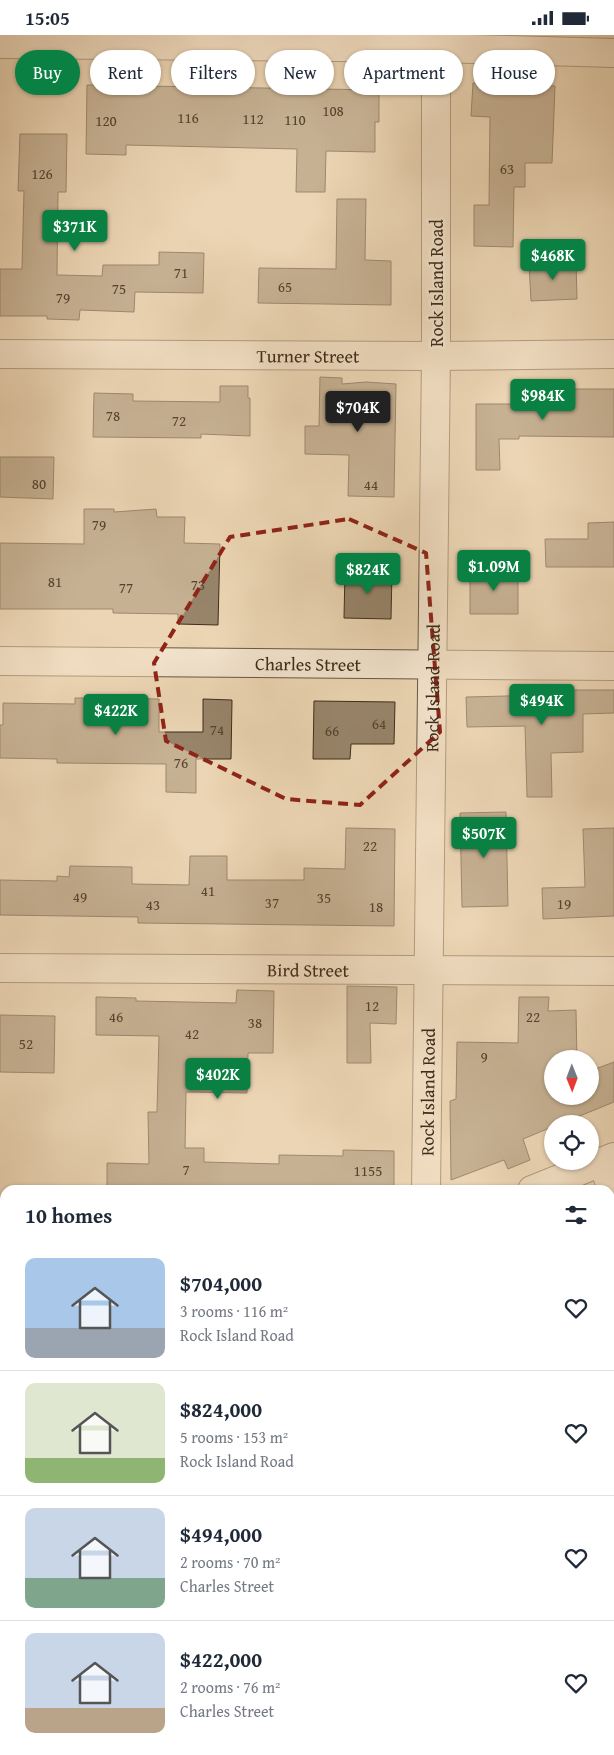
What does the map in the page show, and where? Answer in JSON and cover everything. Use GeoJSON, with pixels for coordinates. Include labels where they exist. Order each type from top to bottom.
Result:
{"type":"FeatureCollection","features":[{"type":"Feature","properties":{"kind":"street"},"geometry":{"type":"LineString","coordinates":[[0,45],[436,42],[614,53]]}},
{"type":"Feature","properties":{"kind":"street","name":"Rock Island Road"},"geometry":{"type":"LineString","coordinates":[[426,1185],[436,356],[436,42]]}},
{"type":"Feature","properties":{"kind":"street","name":"Turner Street"},"geometry":{"type":"LineString","coordinates":[[0,354],[436,356],[614,354]]}},
{"type":"Feature","properties":{"kind":"street","name":"Charles Street"},"geometry":{"type":"LineString","coordinates":[[0,661],[614,666]]}},
{"type":"Feature","properties":{"kind":"street","name":"Bird Street"},"geometry":{"type":"LineString","coordinates":[[0,968],[614,971]]}},
{"type":"Feature","properties":{"kind":"street"},"geometry":{"type":"LineString","coordinates":[[544,1185],[608,1159],[612,1185]]}},
{"type":"Feature","properties":{"kind":"highlighted area"},"geometry":{"type":"Polygon","coordinates":[[[349,519],[426,553],[440,732],[360,805],[286,799],[166,741],[154,663],[230,537],[349,519]]]}},
{"type":"Feature","properties":{"kind":"building"},"geometry":{"type":"Polygon","coordinates":[[[473,83],[473,95],[555,95],[552,163],[525,163],[525,187],[514,187],[513,247],[474,246],[474,205],[489,205],[490,117],[471,116],[473,83]]]}},
{"type":"Feature","properties":{"kind":"building"},"geometry":{"type":"Polygon","coordinates":[[[87,85],[90,85],[90,95],[161,95],[161,86],[171,86],[171,95],[255,95],[255,88],[265,88],[265,95],[334,95],[334,89],[344,89],[344,95],[379,95],[379,122],[375,122],[375,152],[326,151],[325,192],[296,192],[297,149],[126,145],[126,155],[86,154],[87,85]]]}},
{"type":"Feature","properties":{"kind":"building"},"geometry":{"type":"Polygon","coordinates":[[[20,134],[67,134],[66,192],[58,192],[57,275],[102,276],[103,265],[159,265],[159,252],[204,253],[203,293],[135,292],[134,312],[80,310],[79,320],[47,319],[47,316],[0,316],[0,269],[22,269],[24,191],[18,191],[20,134]]]}},
{"type":"Feature","properties":{"kind":"building"},"geometry":{"type":"Polygon","coordinates":[[[337,199],[366,199],[365,260],[391,261],[391,305],[258,303],[259,268],[336,269],[337,199]]]}},
{"type":"Feature","properties":{"kind":"building"},"geometry":{"type":"Polygon","coordinates":[[[576,261],[577,299],[531,301],[529,263],[576,261]]]}},
{"type":"Feature","properties":{"kind":"building"},"geometry":{"type":"Polygon","coordinates":[[[320,377],[342,378],[342,384],[366,382],[396,384],[394,497],[348,496],[349,455],[305,454],[305,426],[319,426],[320,377]]]}},
{"type":"Feature","properties":{"kind":"building"},"geometry":{"type":"Polygon","coordinates":[[[220,386],[248,386],[248,398],[250,398],[250,436],[201,434],[201,438],[93,437],[94,393],[133,394],[133,401],[220,402],[220,386]]]}},
{"type":"Feature","properties":{"kind":"building"},"geometry":{"type":"Polygon","coordinates":[[[556,389],[614,389],[614,437],[519,436],[519,439],[499,439],[500,470],[476,470],[476,404],[556,404],[556,389]]]}},
{"type":"Feature","properties":{"kind":"building"},"geometry":{"type":"Polygon","coordinates":[[[0,457],[54,457],[53,499],[0,497],[0,457]]]}},
{"type":"Feature","properties":{"kind":"building"},"geometry":{"type":"Polygon","coordinates":[[[84,509],[114,509],[114,512],[156,509],[157,517],[185,517],[184,543],[220,544],[218,625],[178,624],[178,614],[113,613],[113,609],[0,609],[0,543],[84,544],[84,509]]]}},
{"type":"Feature","properties":{"kind":"building"},"geometry":{"type":"Polygon","coordinates":[[[614,522],[614,567],[546,567],[545,539],[588,539],[588,523],[614,522]]]}},
{"type":"Feature","properties":{"kind":"building"},"geometry":{"type":"Polygon","coordinates":[[[470,570],[518,570],[518,614],[470,614],[470,570]]]}},
{"type":"Feature","properties":{"kind":"building"},"geometry":{"type":"Polygon","coordinates":[[[345,571],[392,571],[391,619],[344,618],[345,571]]]}},
{"type":"Feature","properties":{"kind":"building"},"geometry":{"type":"Polygon","coordinates":[[[548,690],[614,690],[614,713],[583,714],[583,752],[551,753],[552,797],[527,797],[525,726],[467,727],[466,697],[548,695],[548,690]]]}},
{"type":"Feature","properties":{"kind":"building"},"geometry":{"type":"Polygon","coordinates":[[[75,698],[159,699],[159,732],[203,732],[203,699],[232,700],[231,759],[196,759],[196,793],[166,792],[166,764],[57,763],[57,759],[0,758],[0,725],[3,725],[3,703],[75,704],[75,698]]]}},
{"type":"Feature","properties":{"kind":"building"},"geometry":{"type":"Polygon","coordinates":[[[314,701],[395,702],[394,744],[351,744],[350,759],[313,759],[314,701]]]}},
{"type":"Feature","properties":{"kind":"building"},"geometry":{"type":"Polygon","coordinates":[[[506,812],[508,906],[462,907],[460,813],[506,812]]]}},
{"type":"Feature","properties":{"kind":"building"},"geometry":{"type":"Polygon","coordinates":[[[346,828],[395,829],[394,926],[138,923],[138,917],[0,915],[0,880],[57,881],[57,876],[69,877],[70,866],[132,867],[132,884],[189,885],[190,856],[227,856],[227,880],[304,880],[304,868],[345,869],[346,828]]]}},
{"type":"Feature","properties":{"kind":"building"},"geometry":{"type":"Polygon","coordinates":[[[614,828],[614,916],[543,919],[542,888],[585,887],[583,829],[614,828]]]}},
{"type":"Feature","properties":{"kind":"building"},"geometry":{"type":"Polygon","coordinates":[[[347,986],[397,987],[396,1024],[370,1023],[371,1063],[347,1063],[347,986]]]}},
{"type":"Feature","properties":{"kind":"building"},"geometry":{"type":"Polygon","coordinates":[[[237,990],[274,991],[273,1053],[248,1053],[247,1093],[186,1092],[185,1148],[204,1148],[204,1162],[279,1164],[279,1155],[343,1156],[343,1150],[394,1151],[394,1185],[107,1185],[107,1163],[149,1164],[148,1112],[157,1112],[159,1036],[96,1035],[96,997],[136,998],[136,1001],[236,1003],[237,990]]]}},
{"type":"Feature","properties":{"kind":"building"},"geometry":{"type":"Polygon","coordinates":[[[519,997],[549,997],[548,1011],[576,1010],[577,1050],[544,1050],[544,1105],[599,1105],[599,1068],[614,1062],[614,1102],[582,1115],[544,1115],[544,1130],[523,1139],[530,1160],[508,1169],[504,1160],[451,1180],[450,1101],[456,1099],[457,1042],[518,1043],[519,997]]]}},
{"type":"Feature","properties":{"kind":"building"},"geometry":{"type":"Polygon","coordinates":[[[0,1015],[55,1016],[54,1073],[0,1072],[0,1015]]]}}]}
